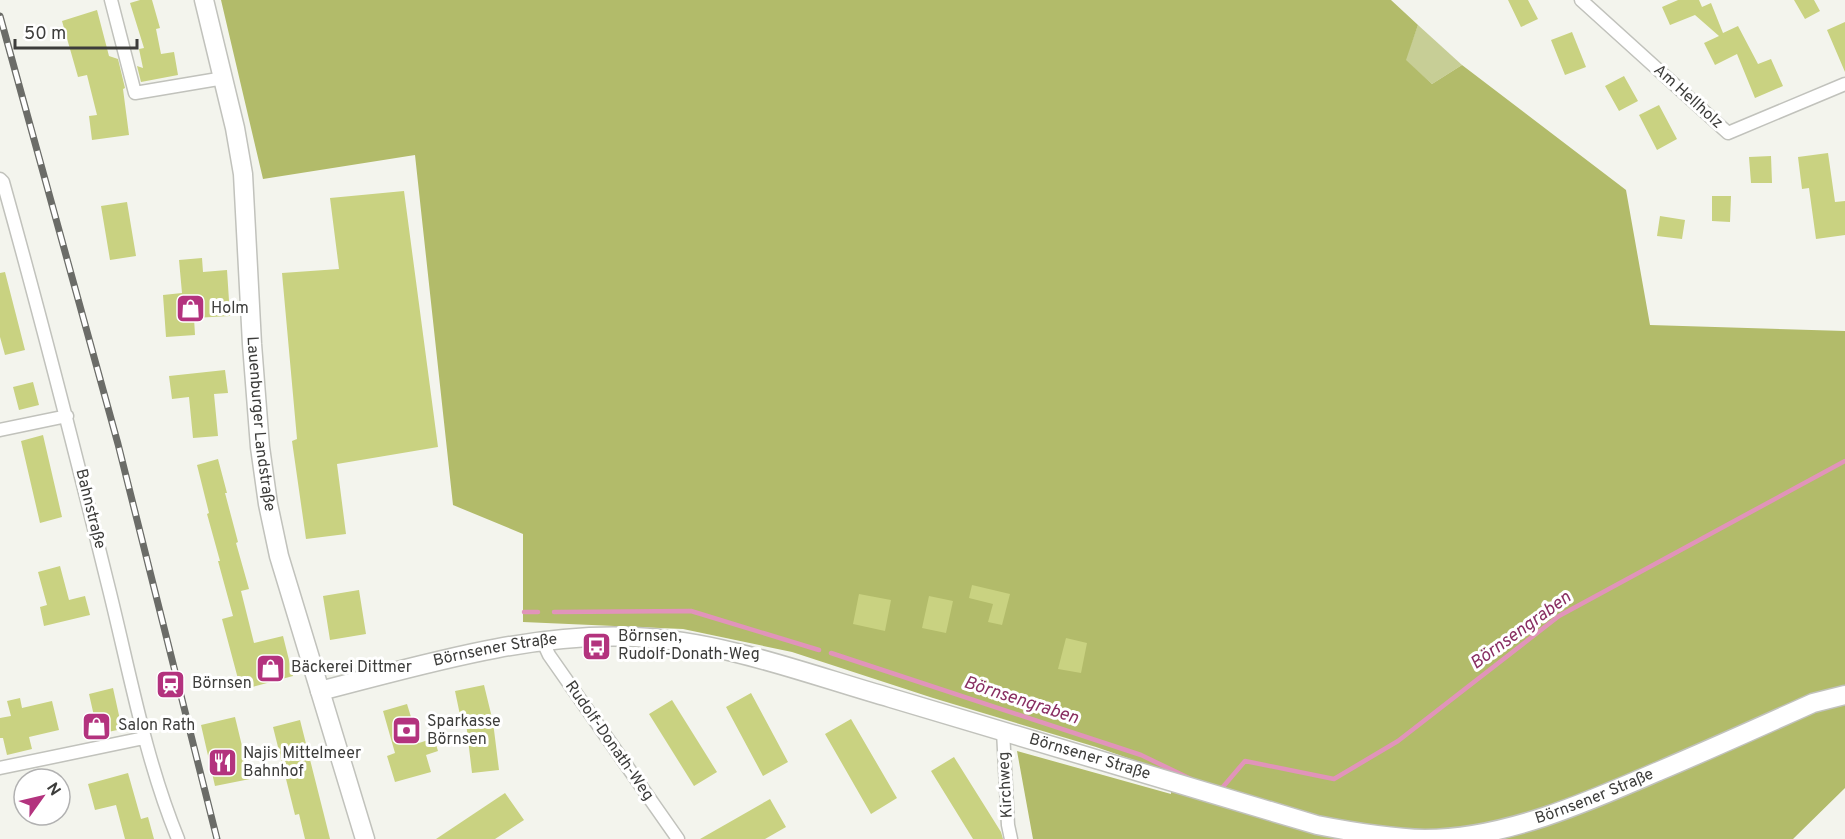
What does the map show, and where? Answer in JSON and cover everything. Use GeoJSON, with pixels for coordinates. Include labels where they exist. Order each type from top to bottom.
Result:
{"type":"FeatureCollection","features":[{"type":"Feature","properties":{"kind":"street"},"geometry":{"type":"LineString","coordinates":[[111,0],[135,93],[224,78]]}},
{"type":"Feature","properties":{"kind":"street","name":"Lauenburger Landstraße"},"geometry":{"type":"LineString","coordinates":[[204,0],[224,78],[243,174],[252,344],[260,447],[268,504],[279,556],[365,839]]}},
{"type":"Feature","properties":{"kind":"street","name":"Am Hellholz"},"geometry":{"type":"LineString","coordinates":[[1581,0],[1728,133],[1845,84]]}},
{"type":"Feature","properties":{"kind":"street","name":"Bahnstraße"},"geometry":{"type":"LineString","coordinates":[[0,179],[3,182],[67,416],[144,738],[162,800],[178,839]]}},
{"type":"Feature","properties":{"kind":"street"},"geometry":{"type":"LineString","coordinates":[[0,430],[67,416]]}},
{"type":"Feature","properties":{"kind":"street","name":"Börnsener Straße"},"geometry":{"type":"LineString","coordinates":[[320,691],[445,660],[543,642],[589,637],[634,637],[687,642],[759,660],[1317,825],[1370,835],[1427,839],[1484,833],[1548,817],[1814,704],[1845,695]]}},
{"type":"Feature","properties":{"kind":"street","name":"Rudolf-Donath-Weg"},"geometry":{"type":"LineString","coordinates":[[543,642],[549,655],[678,839]]}},
{"type":"Feature","properties":{"kind":"street","name":"Kirchweg"},"geometry":{"type":"LineString","coordinates":[[1003,731],[1008,825],[1011,839]]}},
{"type":"Feature","properties":{"kind":"street"},"geometry":{"type":"LineString","coordinates":[[0,768],[144,738]]}},
{"type":"Feature","properties":{"kind":"green space"},"geometry":{"type":"Polygon","coordinates":[[[221,0],[1391,0],[1418,25],[1406,60],[1432,84],[1462,65],[1626,190],[1650,325],[1845,331],[1845,788],[1793,839],[1033,839],[1017,751],[1171,794],[1171,773],[1096,747],[933,698],[792,652],[683,629],[523,622],[523,534],[453,505],[415,155],[263,179],[221,0]]]}},
{"type":"Feature","properties":{"kind":"green space"},"geometry":{"type":"Polygon","coordinates":[[[1418,25],[1462,65],[1432,84],[1405,60],[1418,25]]]}},
{"type":"Feature","properties":{"kind":"building"},"geometry":{"type":"Polygon","coordinates":[[[152,0],[160,28],[156,29],[161,54],[174,52],[178,75],[141,82],[137,66],[143,68],[139,49],[144,48],[130,3],[152,0]]]}},
{"type":"Feature","properties":{"kind":"building"},"geometry":{"type":"Polygon","coordinates":[[[1508,0],[1528,0],[1538,19],[1521,27],[1508,0]]]}},
{"type":"Feature","properties":{"kind":"building"},"geometry":{"type":"Polygon","coordinates":[[[1678,0],[1699,0],[1702,7],[1711,3],[1723,33],[1738,26],[1758,64],[1771,59],[1783,86],[1755,98],[1737,54],[1715,65],[1704,43],[1719,36],[1695,15],[1670,25],[1662,7],[1678,0]]]}},
{"type":"Feature","properties":{"kind":"building"},"geometry":{"type":"Polygon","coordinates":[[[1794,0],[1814,0],[1820,11],[1805,19],[1794,0]]]}},
{"type":"Feature","properties":{"kind":"building"},"geometry":{"type":"Polygon","coordinates":[[[97,10],[109,56],[118,59],[125,88],[123,89],[129,135],[92,140],[89,116],[97,115],[87,75],[78,77],[62,21],[97,10]]]}},
{"type":"Feature","properties":{"kind":"building"},"geometry":{"type":"Polygon","coordinates":[[[1845,22],[1845,72],[1827,30],[1845,22]]]}},
{"type":"Feature","properties":{"kind":"building"},"geometry":{"type":"Polygon","coordinates":[[[1572,32],[1586,67],[1565,75],[1551,40],[1572,32]]]}},
{"type":"Feature","properties":{"kind":"building"},"geometry":{"type":"Polygon","coordinates":[[[1624,76],[1638,101],[1619,111],[1605,86],[1624,76]]]}},
{"type":"Feature","properties":{"kind":"building"},"geometry":{"type":"Polygon","coordinates":[[[1659,105],[1677,139],[1657,150],[1639,115],[1659,105]]]}},
{"type":"Feature","properties":{"kind":"building"},"geometry":{"type":"Polygon","coordinates":[[[1828,153],[1835,202],[1845,201],[1845,235],[1816,239],[1809,188],[1802,189],[1798,157],[1828,153]]]}},
{"type":"Feature","properties":{"kind":"building"},"geometry":{"type":"Polygon","coordinates":[[[1771,156],[1772,183],[1751,183],[1749,157],[1771,156]]]}},
{"type":"Feature","properties":{"kind":"building"},"geometry":{"type":"Polygon","coordinates":[[[404,191],[438,447],[337,464],[346,534],[306,539],[292,441],[297,439],[282,273],[339,269],[330,198],[404,191]]]}},
{"type":"Feature","properties":{"kind":"building"},"geometry":{"type":"Polygon","coordinates":[[[1712,196],[1731,196],[1730,222],[1712,221],[1712,196]]]}},
{"type":"Feature","properties":{"kind":"building"},"geometry":{"type":"Polygon","coordinates":[[[127,202],[136,256],[110,260],[101,206],[127,202]]]}},
{"type":"Feature","properties":{"kind":"building"},"geometry":{"type":"Polygon","coordinates":[[[1660,216],[1685,220],[1682,239],[1657,236],[1660,216]]]}},
{"type":"Feature","properties":{"kind":"building"},"geometry":{"type":"Polygon","coordinates":[[[202,258],[203,272],[227,270],[230,316],[194,318],[195,335],[166,337],[163,295],[182,293],[179,260],[202,258]]]}},
{"type":"Feature","properties":{"kind":"building"},"geometry":{"type":"Polygon","coordinates":[[[5,272],[25,350],[5,355],[0,337],[0,273],[5,272]]]}},
{"type":"Feature","properties":{"kind":"building"},"geometry":{"type":"Polygon","coordinates":[[[225,370],[228,393],[214,394],[218,436],[193,438],[189,397],[172,399],[169,376],[225,370]]]}},
{"type":"Feature","properties":{"kind":"building"},"geometry":{"type":"Polygon","coordinates":[[[33,382],[39,405],[19,410],[13,387],[33,382]]]}},
{"type":"Feature","properties":{"kind":"building"},"geometry":{"type":"Polygon","coordinates":[[[43,435],[62,517],[40,523],[21,441],[43,435]]]}},
{"type":"Feature","properties":{"kind":"building"},"geometry":{"type":"Polygon","coordinates":[[[218,459],[238,542],[236,543],[249,589],[241,591],[254,643],[283,636],[293,676],[241,690],[222,619],[233,616],[218,561],[220,561],[197,465],[218,459]]]}},
{"type":"Feature","properties":{"kind":"building"},"geometry":{"type":"Polygon","coordinates":[[[60,566],[69,600],[85,596],[90,615],[44,626],[40,607],[47,605],[38,572],[60,566]]]}},
{"type":"Feature","properties":{"kind":"building"},"geometry":{"type":"Polygon","coordinates":[[[972,585],[1010,594],[1002,625],[988,622],[993,604],[969,598],[972,585]]]}},
{"type":"Feature","properties":{"kind":"building"},"geometry":{"type":"Polygon","coordinates":[[[359,590],[366,634],[330,640],[323,596],[359,590]]]}},
{"type":"Feature","properties":{"kind":"building"},"geometry":{"type":"Polygon","coordinates":[[[859,594],[891,600],[885,631],[853,624],[859,594]]]}},
{"type":"Feature","properties":{"kind":"building"},"geometry":{"type":"Polygon","coordinates":[[[929,596],[953,601],[946,633],[922,628],[929,596]]]}},
{"type":"Feature","properties":{"kind":"building"},"geometry":{"type":"Polygon","coordinates":[[[1066,638],[1087,643],[1081,673],[1058,669],[1066,638]]]}},
{"type":"Feature","properties":{"kind":"building"},"geometry":{"type":"Polygon","coordinates":[[[484,685],[493,722],[499,770],[472,773],[465,714],[460,715],[455,691],[484,685]]]}},
{"type":"Feature","properties":{"kind":"building"},"geometry":{"type":"Polygon","coordinates":[[[113,688],[122,729],[94,735],[90,716],[94,716],[89,694],[113,688]]]}},
{"type":"Feature","properties":{"kind":"building"},"geometry":{"type":"Polygon","coordinates":[[[751,693],[788,762],[763,776],[726,707],[751,693]]]}},
{"type":"Feature","properties":{"kind":"building"},"geometry":{"type":"Polygon","coordinates":[[[20,698],[22,708],[52,701],[59,730],[29,737],[32,749],[7,755],[3,738],[0,738],[0,718],[11,716],[7,701],[20,698]]]}},
{"type":"Feature","properties":{"kind":"building"},"geometry":{"type":"Polygon","coordinates":[[[672,700],[717,772],[694,786],[649,714],[672,700]]]}},
{"type":"Feature","properties":{"kind":"building"},"geometry":{"type":"Polygon","coordinates":[[[407,704],[419,743],[434,738],[438,751],[426,755],[431,772],[395,782],[387,756],[395,753],[383,711],[407,704]]]}},
{"type":"Feature","properties":{"kind":"building"},"geometry":{"type":"Polygon","coordinates":[[[235,717],[250,779],[215,786],[201,725],[235,717]]]}},
{"type":"Feature","properties":{"kind":"building"},"geometry":{"type":"Polygon","coordinates":[[[851,719],[897,798],[871,814],[825,734],[851,719]]]}},
{"type":"Feature","properties":{"kind":"building"},"geometry":{"type":"Polygon","coordinates":[[[300,720],[330,839],[305,839],[299,814],[295,815],[273,727],[300,720]]]}},
{"type":"Feature","properties":{"kind":"building"},"geometry":{"type":"Polygon","coordinates":[[[954,757],[1001,832],[1003,839],[973,839],[931,771],[954,757]]]}},
{"type":"Feature","properties":{"kind":"building"},"geometry":{"type":"Polygon","coordinates":[[[128,773],[141,819],[148,817],[154,839],[125,839],[116,805],[95,810],[88,784],[128,773]]]}},
{"type":"Feature","properties":{"kind":"building"},"geometry":{"type":"Polygon","coordinates":[[[505,793],[524,820],[495,839],[436,839],[505,793]]]}},
{"type":"Feature","properties":{"kind":"building"},"geometry":{"type":"Polygon","coordinates":[[[770,799],[786,827],[765,839],[700,839],[770,799]]]}},
{"type":"Feature","properties":{"kind":"waterway","name":"Börnsengraben"},"geometry":{"type":"LineString","coordinates":[[1222,788],[1245,761],[1334,779],[1398,741],[1559,616],[1845,461]]}},
{"type":"Feature","properties":{"kind":"waterway","name":"Börnsengraben"},"geometry":{"type":"LineString","coordinates":[[554,612],[691,611],[819,650]]}},
{"type":"Feature","properties":{"kind":"waterway","name":"Börnsengraben"},"geometry":{"type":"LineString","coordinates":[[524,612],[538,612]]}},
{"type":"Feature","properties":{"kind":"waterway","name":"Börnsengraben"},"geometry":{"type":"LineString","coordinates":[[831,653],[1141,755],[1191,779]]}},
{"type":"Feature","properties":{"kind":"railway"},"geometry":{"type":"LineString","coordinates":[[0,16],[118,444],[217,839]]}},
{"type":"Feature","properties":{"kind":"place","name":"Holm"},"geometry":{"type":"Point","coordinates":[190,309]}},
{"type":"Feature","properties":{"kind":"place","name":"Börnsen, Rudolf-Donath-Weg"},"geometry":{"type":"Point","coordinates":[597,646]}},
{"type":"Feature","properties":{"kind":"place","name":"Bäckerei Dittmer"},"geometry":{"type":"Point","coordinates":[270,668]}},
{"type":"Feature","properties":{"kind":"place","name":"Börnsen"},"geometry":{"type":"Point","coordinates":[171,684]}},
{"type":"Feature","properties":{"kind":"place","name":"Salon Rath"},"geometry":{"type":"Point","coordinates":[97,726]}},
{"type":"Feature","properties":{"kind":"place","name":"Sparkasse Börnsen"},"geometry":{"type":"Point","coordinates":[406,731]}},
{"type":"Feature","properties":{"kind":"place","name":"Najis Mittelmeer Bahnhof"},"geometry":{"type":"Point","coordinates":[222,763]}}]}
